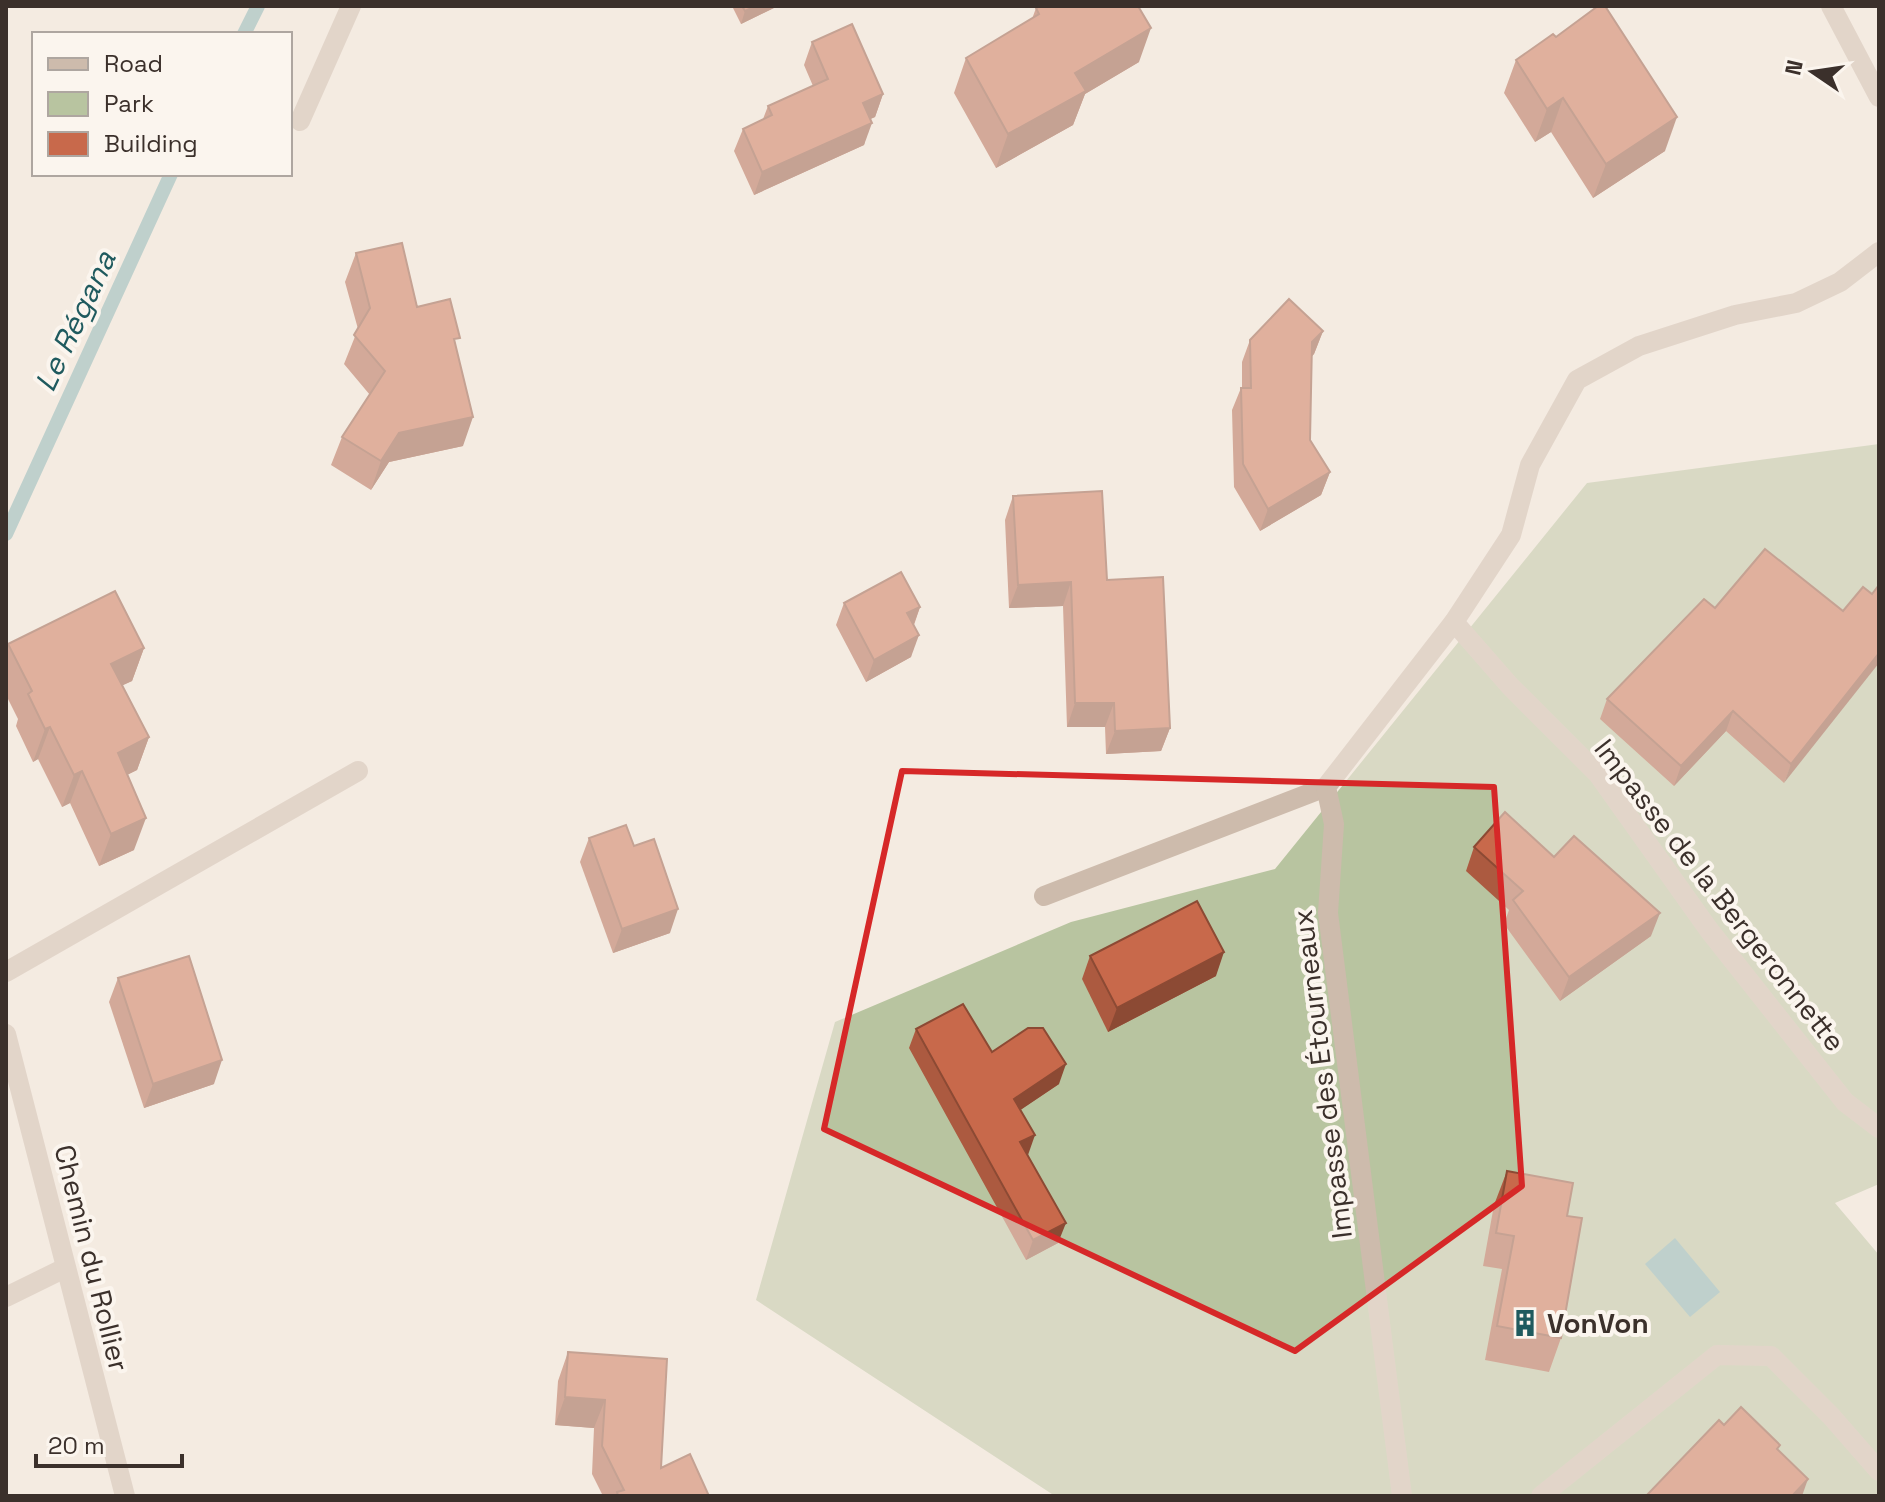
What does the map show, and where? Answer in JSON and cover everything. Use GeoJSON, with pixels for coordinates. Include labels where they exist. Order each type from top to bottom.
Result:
{"type":"FeatureCollection","features":[{"type":"Feature","properties":{"kind":"street"},"geometry":{"type":"LineString","coordinates":[[300,121],[351,6]]}},
{"type":"Feature","properties":{"kind":"street"},"geometry":{"type":"LineString","coordinates":[[1831,6],[1879,97]]}},
{"type":"Feature","properties":{"kind":"street"},"geometry":{"type":"LineString","coordinates":[[1044,896],[1326,787],[1454,622],[1511,535],[1530,465],[1577,380],[1639,346],[1735,315],[1796,303],[1840,282],[1879,252]]}},
{"type":"Feature","properties":{"kind":"street","name":"Impasse de la Bergeronnette"},"geometry":{"type":"LineString","coordinates":[[1454,622],[1510,686],[1598,774],[1709,930],[1835,1090],[1845,1102],[1879,1128]]}},
{"type":"Feature","properties":{"kind":"street"},"geometry":{"type":"LineString","coordinates":[[6,972],[358,771]]}},
{"type":"Feature","properties":{"kind":"street","name":"Impasse des Étourneaux"},"geometry":{"type":"LineString","coordinates":[[1326,787],[1334,824],[1328,913],[1402,1496]]}},
{"type":"Feature","properties":{"kind":"street","name":"Chemin du Rollier"},"geometry":{"type":"LineString","coordinates":[[6,1034],[125,1496]]}},
{"type":"Feature","properties":{"kind":"street"},"geometry":{"type":"LineString","coordinates":[[6,1297],[65,1268]]}},
{"type":"Feature","properties":{"kind":"street"},"geometry":{"type":"LineString","coordinates":[[1541,1496],[1717,1355],[1771,1356],[1831,1416],[1879,1471]]}},
{"type":"Feature","properties":{"kind":"highlighted area"},"geometry":{"type":"Polygon","coordinates":[[[902,771],[1494,787],[1522,1186],[1295,1351],[824,1129],[902,771]]]}},
{"type":"Feature","properties":{"kind":"green space"},"geometry":{"type":"Polygon","coordinates":[[[1879,444],[1879,1184],[1835,1203],[1879,1255],[1879,1496],[1055,1496],[756,1300],[835,1022],[1071,922],[1275,869],[1587,483],[1879,444]]]}},
{"type":"Feature","properties":{"kind":"water"},"geometry":{"type":"Polygon","coordinates":[[[1675,1238],[1720,1292],[1690,1317],[1645,1264],[1675,1238]]]}},
{"type":"Feature","properties":{"kind":"building"},"geometry":{"type":"Polygon","coordinates":[[[1138,6],[1151,28],[1075,73],[1086,91],[1008,134],[966,58],[1039,14],[1036,8],[1138,6]]]}},
{"type":"Feature","properties":{"kind":"building"},"geometry":{"type":"Polygon","coordinates":[[[1598,6],[1605,6],[1677,117],[1606,164],[1563,98],[1547,109],[1516,60],[1553,34],[1556,37],[1598,6]]]}},
{"type":"Feature","properties":{"kind":"building"},"geometry":{"type":"Polygon","coordinates":[[[852,24],[883,94],[863,103],[872,123],[762,172],[743,129],[772,115],[768,106],[828,79],[812,42],[852,24]]]}},
{"type":"Feature","properties":{"kind":"building"},"geometry":{"type":"Polygon","coordinates":[[[402,243],[417,307],[450,299],[460,338],[454,339],[473,417],[399,433],[381,461],[342,437],[385,371],[354,335],[370,308],[356,253],[402,243]]]}},
{"type":"Feature","properties":{"kind":"building"},"geometry":{"type":"Polygon","coordinates":[[[1289,299],[1323,331],[1312,342],[1310,440],[1330,472],[1268,509],[1243,464],[1241,388],[1251,388],[1250,340],[1289,299]]]}},
{"type":"Feature","properties":{"kind":"building"},"geometry":{"type":"Polygon","coordinates":[[[1102,491],[1107,580],[1163,577],[1170,728],[1115,731],[1114,703],[1075,703],[1071,582],[1018,585],[1013,496],[1102,491]]]}},
{"type":"Feature","properties":{"kind":"building"},"geometry":{"type":"Polygon","coordinates":[[[1765,549],[1843,611],[1863,587],[1872,594],[1879,585],[1879,653],[1791,764],[1733,711],[1681,766],[1607,699],[1704,599],[1715,608],[1765,549]]]}},
{"type":"Feature","properties":{"kind":"building"},"geometry":{"type":"Polygon","coordinates":[[[901,572],[920,607],[907,613],[919,635],[874,660],[844,603],[901,572]]]}},
{"type":"Feature","properties":{"kind":"building"},"geometry":{"type":"Polygon","coordinates":[[[115,591],[144,648],[111,664],[149,737],[118,753],[146,818],[111,834],[82,771],[74,775],[50,727],[45,729],[28,694],[32,691],[8,644],[115,591]]]}},
{"type":"Feature","properties":{"kind":"building"},"geometry":{"type":"Polygon","coordinates":[[[1505,812],[1554,857],[1574,836],[1660,913],[1569,977],[1513,900],[1523,891],[1474,847],[1505,812]]]}},
{"type":"Feature","properties":{"kind":"building"},"geometry":{"type":"Polygon","coordinates":[[[626,825],[634,846],[654,839],[678,909],[622,929],[589,838],[626,825]]]}},
{"type":"Feature","properties":{"kind":"building"},"geometry":{"type":"Polygon","coordinates":[[[1197,901],[1224,952],[1117,1008],[1090,956],[1197,901]]]}},
{"type":"Feature","properties":{"kind":"building"},"geometry":{"type":"Polygon","coordinates":[[[189,956],[222,1060],[153,1084],[118,978],[189,956]]]}},
{"type":"Feature","properties":{"kind":"building"},"geometry":{"type":"Polygon","coordinates":[[[963,1004],[992,1052],[1028,1028],[1043,1028],[1066,1064],[1014,1099],[1035,1135],[1020,1142],[1066,1223],[1033,1240],[916,1029],[963,1004]]]}},
{"type":"Feature","properties":{"kind":"building","name":"VonVon"},"geometry":{"type":"Polygon","coordinates":[[[1507,1171],[1573,1183],[1567,1216],[1582,1218],[1561,1338],[1497,1326],[1514,1236],[1496,1233],[1507,1171]]]}},
{"type":"Feature","properties":{"kind":"building"},"geometry":{"type":"Polygon","coordinates":[[[568,1352],[667,1359],[661,1468],[690,1454],[709,1496],[618,1496],[617,1492],[624,1490],[602,1446],[605,1400],[565,1397],[568,1352]]]}},
{"type":"Feature","properties":{"kind":"building"},"geometry":{"type":"Polygon","coordinates":[[[1741,1407],[1780,1445],[1777,1449],[1808,1479],[1792,1496],[1646,1496],[1719,1420],[1724,1425],[1741,1407]]]}},
{"type":"Feature","properties":{"kind":"waterway","name":"Le Régana"},"geometry":{"type":"LineString","coordinates":[[245,32],[258,6]]}},
{"type":"Feature","properties":{"kind":"waterway","name":"Le Régana"},"geometry":{"type":"LineString","coordinates":[[6,534],[170,176]]}},
{"type":"Feature","properties":{"kind":"place","name":"VonVon"},"geometry":{"type":"Point","coordinates":[1525,1323]}}]}
